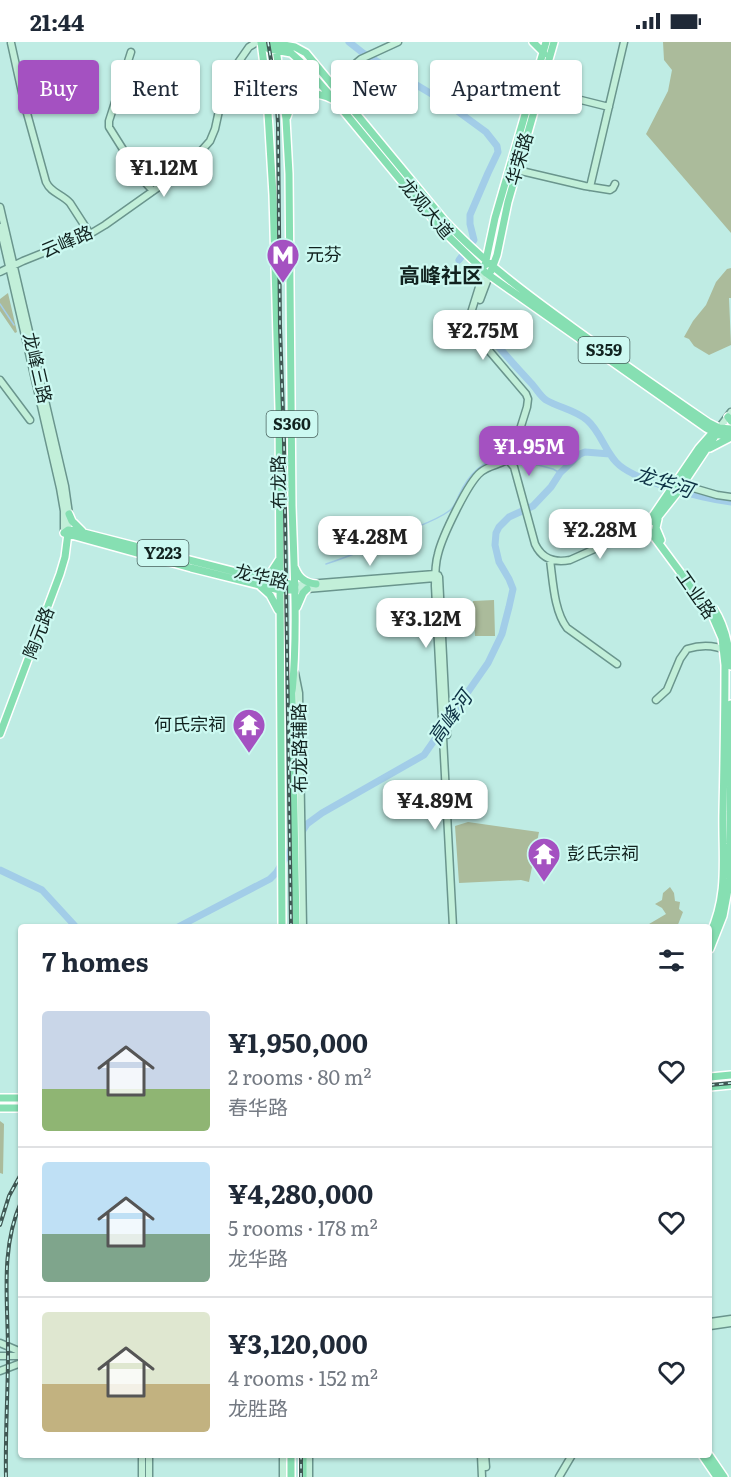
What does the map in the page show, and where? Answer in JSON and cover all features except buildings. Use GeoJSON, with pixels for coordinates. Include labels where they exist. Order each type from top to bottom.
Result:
{"type":"FeatureCollection","features":[{"type":"Feature","properties":{"kind":"main road","name":"龙观大道"},"geometry":{"type":"LineString","coordinates":[[260,42],[266,47],[289,53],[298,59],[331,96]]}},
{"type":"Feature","properties":{"kind":"main road","name":"云峰路"},"geometry":{"type":"LineString","coordinates":[[0,272],[90,234],[105,225],[153,191],[202,150],[210,141],[215,129],[220,105],[235,67],[249,47],[260,42]]}},
{"type":"Feature","properties":{"kind":"main road","name":"布龙路"},"geometry":{"type":"LineString","coordinates":[[260,42],[266,80],[273,195],[279,408],[282,924]]}},
{"type":"Feature","properties":{"kind":"main road"},"geometry":{"type":"LineString","coordinates":[[267,42],[295,46],[306,53]]}},
{"type":"Feature","properties":{"kind":"main road","name":"布龙路"},"geometry":{"type":"LineString","coordinates":[[275,42],[286,119],[290,196],[295,612],[292,693],[298,839]]}},
{"type":"Feature","properties":{"kind":"main road","name":"龙观大道"},"geometry":{"type":"LineString","coordinates":[[296,42],[331,84]]}},
{"type":"Feature","properties":{"kind":"main road"},"geometry":{"type":"LineString","coordinates":[[360,60],[398,42]]}},
{"type":"Feature","properties":{"kind":"main road"},"geometry":{"type":"LineString","coordinates":[[533,42],[541,42]]}},
{"type":"Feature","properties":{"kind":"main road"},"geometry":{"type":"LineString","coordinates":[[533,42],[544,54]]}},
{"type":"Feature","properties":{"kind":"main road","name":"华荣路"},"geometry":{"type":"LineString","coordinates":[[487,274],[493,267],[497,255],[499,219],[546,42]]}},
{"type":"Feature","properties":{"kind":"main road","name":"华荣路"},"geometry":{"type":"LineString","coordinates":[[549,60],[554,42]]}},
{"type":"Feature","properties":{"kind":"main road"},"geometry":{"type":"LineString","coordinates":[[590,187],[624,42]]}},
{"type":"Feature","properties":{"kind":"main road"},"geometry":{"type":"LineString","coordinates":[[11,43],[25,106],[46,182],[52,190],[66,198],[90,234]]}},
{"type":"Feature","properties":{"kind":"main road"},"geometry":{"type":"LineString","coordinates":[[131,52],[109,127],[141,178],[153,191]]}},
{"type":"Feature","properties":{"kind":"main road"},"geometry":{"type":"LineString","coordinates":[[286,119],[291,105],[301,97],[312,94],[331,100]]}},
{"type":"Feature","properties":{"kind":"main road"},"geometry":{"type":"LineString","coordinates":[[582,100],[609,107]]}},
{"type":"Feature","properties":{"kind":"main road","name":"龙观大道"},"geometry":{"type":"LineString","coordinates":[[346,114],[435,222],[563,321],[709,423],[716,431]]}},
{"type":"Feature","properties":{"kind":"main road","name":"龙观大道"},"geometry":{"type":"LineString","coordinates":[[356,114],[469,247],[469,257],[487,274],[693,419],[731,436]]}},
{"type":"Feature","properties":{"kind":"main road","name":"华荣路"},"geometry":{"type":"LineString","coordinates":[[487,274],[486,261],[491,240],[517,170],[534,114]]}},
{"type":"Feature","properties":{"kind":"main road"},"geometry":{"type":"LineString","coordinates":[[517,170],[610,190],[615,184]]}},
{"type":"Feature","properties":{"kind":"main road","name":"龙峰三路"},"geometry":{"type":"LineString","coordinates":[[1,212],[61,493],[67,533]]}},
{"type":"Feature","properties":{"kind":"main road","name":"龙峰三路"},"geometry":{"type":"LineString","coordinates":[[0,227],[12,266],[65,486],[69,514],[67,533]]}},
{"type":"Feature","properties":{"kind":"main road"},"geometry":{"type":"LineString","coordinates":[[469,247],[483,249],[491,240]]}},
{"type":"Feature","properties":{"kind":"main road"},"geometry":{"type":"LineString","coordinates":[[487,274],[475,314],[475,324],[531,396],[531,407],[512,459],[525,512],[541,554],[550,560],[562,562],[570,560],[648,526],[661,514]]}},
{"type":"Feature","properties":{"kind":"main road"},"geometry":{"type":"LineString","coordinates":[[0,380],[30,420]]}},
{"type":"Feature","properties":{"kind":"main road"},"geometry":{"type":"LineString","coordinates":[[648,526],[680,485],[716,431],[730,416]]}},
{"type":"Feature","properties":{"kind":"main road"},"geometry":{"type":"LineString","coordinates":[[693,419],[702,432],[702,450]]}},
{"type":"Feature","properties":{"kind":"main road","name":"龙观大道"},"geometry":{"type":"LineString","coordinates":[[716,431],[731,429]]}},
{"type":"Feature","properties":{"kind":"main road"},"geometry":{"type":"LineString","coordinates":[[702,450],[731,436]]}},
{"type":"Feature","properties":{"kind":"main road"},"geometry":{"type":"LineString","coordinates":[[455,924],[436,576],[446,541],[476,483],[485,473],[512,459]]}},
{"type":"Feature","properties":{"kind":"main road"},"geometry":{"type":"LineString","coordinates":[[680,485],[731,497]]}},
{"type":"Feature","properties":{"kind":"main road"},"geometry":{"type":"LineString","coordinates":[[661,540],[656,528],[674,492]]}},
{"type":"Feature","properties":{"kind":"main road"},"geometry":{"type":"LineString","coordinates":[[280,513],[289,526],[290,578],[294,587]]}},
{"type":"Feature","properties":{"kind":"main road"},"geometry":{"type":"LineString","coordinates":[[65,557],[75,543],[88,537],[69,514]]}},
{"type":"Feature","properties":{"kind":"main road"},"geometry":{"type":"LineString","coordinates":[[286,521],[293,514]]}},
{"type":"Feature","properties":{"kind":"main road","name":"工业路"},"geometry":{"type":"LineString","coordinates":[[648,526],[719,617],[726,637],[731,666]]}},
{"type":"Feature","properties":{"kind":"main road","name":"工业路"},"geometry":{"type":"LineString","coordinates":[[648,526],[708,608],[728,651],[725,665],[724,881],[718,913],[712,929]]}},
{"type":"Feature","properties":{"kind":"main road","name":"龙华路"},"geometry":{"type":"LineString","coordinates":[[67,533],[280,586],[307,589],[436,576]]}},
{"type":"Feature","properties":{"kind":"main road","name":"陶元路"},"geometry":{"type":"LineString","coordinates":[[0,734],[65,557],[67,533]]}},
{"type":"Feature","properties":{"kind":"main road","name":"陶元路"},"geometry":{"type":"LineString","coordinates":[[0,722],[54,581],[67,533]]}},
{"type":"Feature","properties":{"kind":"main road"},"geometry":{"type":"LineString","coordinates":[[279,558],[271,573],[256,580],[270,595],[280,615]]}},
{"type":"Feature","properties":{"kind":"main road"},"geometry":{"type":"LineString","coordinates":[[550,560],[558,608],[563,623],[617,664]]}},
{"type":"Feature","properties":{"kind":"main road"},"geometry":{"type":"LineString","coordinates":[[294,566],[302,579],[316,584]]}},
{"type":"Feature","properties":{"kind":"main road","name":"龙华路"},"geometry":{"type":"LineString","coordinates":[[294,587],[436,576]]}},
{"type":"Feature","properties":{"kind":"main road"},"geometry":{"type":"LineString","coordinates":[[295,612],[307,589]]}},
{"type":"Feature","properties":{"kind":"main road"},"geometry":{"type":"LineString","coordinates":[[657,700],[667,690],[686,650],[703,646],[728,651]]}},
{"type":"Feature","properties":{"kind":"main road","name":"布龙路辅路"},"geometry":{"type":"LineString","coordinates":[[294,670],[299,693],[302,827],[298,839]]}},
{"type":"Feature","properties":{"kind":"main road"},"geometry":{"type":"LineString","coordinates":[[712,944],[721,923],[730,879],[731,704]]}},
{"type":"Feature","properties":{"kind":"main road"},"geometry":{"type":"LineString","coordinates":[[298,839],[303,924]]}},
{"type":"Feature","properties":{"kind":"main road","name":"S360"},"geometry":{"type":"LineString","coordinates":[[296,924],[295,851],[298,839]]}},
{"type":"Feature","properties":{"kind":"main road"},"geometry":{"type":"LineString","coordinates":[[712,1077],[731,1075]]}},
{"type":"Feature","properties":{"kind":"main road"},"geometry":{"type":"LineString","coordinates":[[712,1087],[731,1085]]}},
{"type":"Feature","properties":{"kind":"main road"},"geometry":{"type":"LineString","coordinates":[[0,1098],[18,1098]]}},
{"type":"Feature","properties":{"kind":"main road"},"geometry":{"type":"LineString","coordinates":[[0,1110],[18,1108]]}},
{"type":"Feature","properties":{"kind":"main road"},"geometry":{"type":"LineString","coordinates":[[712,1322],[731,1321]]}},
{"type":"Feature","properties":{"kind":"main road"},"geometry":{"type":"LineString","coordinates":[[712,1326],[731,1321]]}},
{"type":"Feature","properties":{"kind":"main road"},"geometry":{"type":"LineString","coordinates":[[0,1343],[18,1356]]}},
{"type":"Feature","properties":{"kind":"main road"},"geometry":{"type":"LineString","coordinates":[[0,1358],[18,1358]]}},
{"type":"Feature","properties":{"kind":"main road"},"geometry":{"type":"LineString","coordinates":[[0,1371],[18,1360]]}},
{"type":"Feature","properties":{"kind":"main road"},"geometry":{"type":"LineString","coordinates":[[142,1458],[142,1477]]}},
{"type":"Feature","properties":{"kind":"main road"},"geometry":{"type":"LineString","coordinates":[[149,1458],[149,1477]]}},
{"type":"Feature","properties":{"kind":"main road"},"geometry":{"type":"LineString","coordinates":[[283,1458],[283,1477]]}},
{"type":"Feature","properties":{"kind":"main road"},"geometry":{"type":"LineString","coordinates":[[291,1458],[291,1477]]}},
{"type":"Feature","properties":{"kind":"main road"},"geometry":{"type":"LineString","coordinates":[[303,1458],[303,1477]]}},
{"type":"Feature","properties":{"kind":"main road"},"geometry":{"type":"LineString","coordinates":[[309,1458],[309,1477]]}},
{"type":"Feature","properties":{"kind":"main road"},"geometry":{"type":"LineString","coordinates":[[483,1458],[484,1477]]}},
{"type":"Feature","properties":{"kind":"main road"},"geometry":{"type":"LineString","coordinates":[[559,1477],[570,1458]]}},
{"type":"Feature","properties":{"kind":"main road"},"geometry":{"type":"LineString","coordinates":[[704,1458],[717,1477]]}},
{"type":"Feature","properties":{"kind":"main road"},"geometry":{"type":"LineString","coordinates":[[711,1458],[724,1477]]}},
{"type":"Feature","properties":{"kind":"green space"},"geometry":{"type":"Polygon","coordinates":[[[663,42],[731,42],[731,233],[646,134],[668,91],[672,70],[664,60],[663,42]]]}},
{"type":"Feature","properties":{"kind":"green space"},"geometry":{"type":"Polygon","coordinates":[[[731,268],[731,298],[729,298],[731,345],[709,355],[684,337],[706,305],[716,282],[727,269],[731,268]]]}},
{"type":"Feature","properties":{"kind":"green space"},"geometry":{"type":"Polygon","coordinates":[[[8,293],[17,332],[15,333],[0,311],[0,299],[8,293]]]}},
{"type":"Feature","properties":{"kind":"green space"},"geometry":{"type":"Polygon","coordinates":[[[494,600],[495,636],[475,636],[473,601],[494,600]]]}},
{"type":"Feature","properties":{"kind":"green space"},"geometry":{"type":"Polygon","coordinates":[[[468,822],[539,832],[529,882],[521,880],[459,883],[455,826],[468,822]]]}},
{"type":"Feature","properties":{"kind":"green space"},"geometry":{"type":"Polygon","coordinates":[[[670,887],[675,901],[680,902],[679,909],[683,912],[678,924],[649,924],[666,914],[655,904],[662,900],[663,893],[670,887]]]}},
{"type":"Feature","properties":{"kind":"green space"},"geometry":{"type":"Polygon","coordinates":[[[0,1121],[4,1124],[3,1174],[0,1173],[0,1121]]]}},
{"type":"Feature","properties":{"kind":"waterway","name":"龙华河"},"geometry":{"type":"LineString","coordinates":[[349,42],[363,53],[445,102],[486,132],[497,146],[498,152],[470,215],[474,240],[459,260]]}},
{"type":"Feature","properties":{"kind":"waterway"},"geometry":{"type":"LineString","coordinates":[[0,304],[14,325]]}},
{"type":"Feature","properties":{"kind":"waterway","name":"龙华河"},"geometry":{"type":"LineString","coordinates":[[481,324],[498,347],[544,398],[578,414],[591,424],[612,457],[625,469],[670,488],[731,502]]}},
{"type":"Feature","properties":{"kind":"waterway","name":"高峰河"},"geometry":{"type":"LineString","coordinates":[[184,924],[270,879],[307,824],[322,813],[424,755],[488,663],[502,634],[513,589],[499,562],[495,545],[499,527],[509,517],[533,506],[551,487],[560,473],[580,454],[585,452],[610,454]]}},
{"type":"Feature","properties":{"kind":"waterway"},"geometry":{"type":"LineString","coordinates":[[326,564],[367,549],[444,514],[453,508],[467,481],[478,469],[491,460],[507,457]]}},
{"type":"Feature","properties":{"kind":"waterway"},"geometry":{"type":"LineString","coordinates":[[512,458],[560,473]]}},
{"type":"Feature","properties":{"kind":"waterway","name":"高峰河"},"geometry":{"type":"LineString","coordinates":[[0,870],[42,890],[73,924]]}},
{"type":"Feature","properties":{"kind":"railway"},"geometry":{"type":"LineString","coordinates":[[268,42],[276,89],[278,124],[291,924]]}},
{"type":"Feature","properties":{"kind":"railway"},"geometry":{"type":"LineString","coordinates":[[712,1085],[731,1083]]}},
{"type":"Feature","properties":{"kind":"railway"},"geometry":{"type":"LineString","coordinates":[[0,1225],[9,1196],[18,1180]]}},
{"type":"Feature","properties":{"kind":"railway"},"geometry":{"type":"LineString","coordinates":[[6,1477],[7,1276],[10,1238],[18,1210]]}},
{"type":"Feature","properties":{"kind":"railway"},"geometry":{"type":"LineString","coordinates":[[301,1458],[301,1477]]}},
{"type":"Feature","properties":{"kind":"place","name":"元芬"},"geometry":{"type":"Point","coordinates":[283,284]}},
{"type":"Feature","properties":{"kind":"place","name":"何氏宗祠"},"geometry":{"type":"Point","coordinates":[249,754]}},
{"type":"Feature","properties":{"kind":"place","name":"彭氏宗祠"},"geometry":{"type":"Point","coordinates":[544,883]}},
{"type":"Feature","properties":{"kind":"district","name":"高峰社区"},"geometry":{"type":"Point","coordinates":[441,276]}}]}
